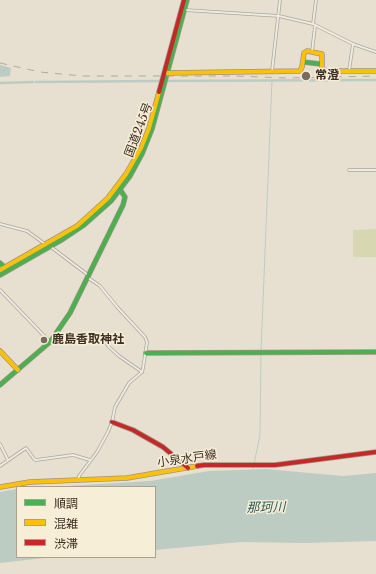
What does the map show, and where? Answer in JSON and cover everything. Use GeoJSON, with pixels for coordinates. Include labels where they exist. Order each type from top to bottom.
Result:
{"type":"FeatureCollection","features":[{"type":"Feature","properties":{"kind":"main road","name":"国道245号"},"geometry":{"type":"LineString","coordinates":[[183,10],[184,0]]}},
{"type":"Feature","properties":{"kind":"main road","name":"国道245号"},"geometry":{"type":"LineString","coordinates":[[0,275],[6,269],[48,245],[87,218],[119,188],[144,141],[187,0]]}},
{"type":"Feature","properties":{"kind":"main road"},"geometry":{"type":"LineString","coordinates":[[166,72],[300,71],[304,53],[307,51],[322,54],[321,64],[325,71],[376,71]]}},
{"type":"Feature","properties":{"kind":"main road"},"geometry":{"type":"LineString","coordinates":[[303,62],[321,64]]}},
{"type":"Feature","properties":{"kind":"main road"},"geometry":{"type":"LineString","coordinates":[[0,385],[50,342],[70,313],[123,204],[124,197],[119,188]]}},
{"type":"Feature","properties":{"kind":"main road"},"geometry":{"type":"LineString","coordinates":[[0,263],[6,269]]}},
{"type":"Feature","properties":{"kind":"main road","name":"国道245号"},"geometry":{"type":"LineString","coordinates":[[0,270],[6,269]]}},
{"type":"Feature","properties":{"kind":"main road"},"geometry":{"type":"LineString","coordinates":[[0,351],[18,370]]}},
{"type":"Feature","properties":{"kind":"main road"},"geometry":{"type":"LineString","coordinates":[[146,353],[376,352]]}},
{"type":"Feature","properties":{"kind":"main road"},"geometry":{"type":"LineString","coordinates":[[112,422],[132,430],[163,447],[188,468]]}},
{"type":"Feature","properties":{"kind":"main road","name":"小泉水戸線"},"geometry":{"type":"LineString","coordinates":[[0,487],[30,482],[127,478],[217,464],[275,465],[376,452]]}},
{"type":"Feature","properties":{"kind":"street"},"geometry":{"type":"LineString","coordinates":[[272,71],[280,0]]}},
{"type":"Feature","properties":{"kind":"street"},"geometry":{"type":"LineString","coordinates":[[312,52],[316,0]]}},
{"type":"Feature","properties":{"kind":"street"},"geometry":{"type":"LineString","coordinates":[[183,10],[279,16],[314,25],[352,44],[376,52]]}},
{"type":"Feature","properties":{"kind":"street"},"geometry":{"type":"LineString","coordinates":[[349,71],[352,44]]}},
{"type":"Feature","properties":{"kind":"street"},"geometry":{"type":"LineString","coordinates":[[349,170],[376,170]]}},
{"type":"Feature","properties":{"kind":"street"},"geometry":{"type":"LineString","coordinates":[[0,224],[28,231],[100,286],[115,305],[145,337],[147,342],[142,372],[129,383],[115,407],[112,422],[97,452],[79,476],[78,480]]}},
{"type":"Feature","properties":{"kind":"street"},"geometry":{"type":"LineString","coordinates":[[0,290],[50,342]]}},
{"type":"Feature","properties":{"kind":"street"},"geometry":{"type":"LineString","coordinates":[[103,338],[108,346],[119,356],[142,372]]}},
{"type":"Feature","properties":{"kind":"street"},"geometry":{"type":"LineString","coordinates":[[0,444],[8,460]]}},
{"type":"Feature","properties":{"kind":"street"},"geometry":{"type":"LineString","coordinates":[[0,466],[26,448],[36,460],[74,455],[90,460]]}},
{"type":"Feature","properties":{"kind":"green space"},"geometry":{"type":"Polygon","coordinates":[[[376,229],[376,257],[353,257],[353,230],[376,229]]]}},
{"type":"Feature","properties":{"kind":"water"},"geometry":{"type":"Polygon","coordinates":[[[0,65],[11,68],[10,76],[0,77],[0,65]]]}},
{"type":"Feature","properties":{"kind":"water","name":"那珂川"},"geometry":{"type":"Polygon","coordinates":[[[266,469],[343,476],[376,473],[376,541],[305,543],[241,542],[156,550],[156,486],[67,486],[150,481],[209,471],[266,469]]]}},
{"type":"Feature","properties":{"kind":"water"},"geometry":{"type":"Polygon","coordinates":[[[16,489],[16,558],[44,558],[0,563],[0,492],[16,489]]]}},
{"type":"Feature","properties":{"kind":"waterway"},"geometry":{"type":"LineString","coordinates":[[261,351],[272,80]]}},
{"type":"Feature","properties":{"kind":"waterway"},"geometry":{"type":"LineString","coordinates":[[169,81],[376,80]]}},
{"type":"Feature","properties":{"kind":"waterway"},"geometry":{"type":"LineString","coordinates":[[36,82],[159,81]]}},
{"type":"Feature","properties":{"kind":"waterway"},"geometry":{"type":"LineString","coordinates":[[0,83],[33,82]]}},
{"type":"Feature","properties":{"kind":"waterway"},"geometry":{"type":"LineString","coordinates":[[253,469],[260,435],[261,354]]}},
{"type":"Feature","properties":{"kind":"railway"},"geometry":{"type":"LineString","coordinates":[[0,63],[40,72],[82,76],[234,76],[287,78],[376,76]]}},
{"type":"Feature","properties":{"kind":"traffic: fast"},"geometry":{"type":"LineString","coordinates":[[0,275],[63,239],[84,225],[111,201],[130,176],[142,154],[152,129],[187,0]]}},
{"type":"Feature","properties":{"kind":"traffic: fast"},"geometry":{"type":"LineString","coordinates":[[303,62],[321,64]]}},
{"type":"Feature","properties":{"kind":"traffic: fast"},"geometry":{"type":"LineString","coordinates":[[0,385],[50,342],[70,313],[123,205],[125,197],[119,188]]}},
{"type":"Feature","properties":{"kind":"traffic: fast"},"geometry":{"type":"LineString","coordinates":[[0,263],[8,270]]}},
{"type":"Feature","properties":{"kind":"traffic: fast"},"geometry":{"type":"LineString","coordinates":[[146,353],[376,352]]}},
{"type":"Feature","properties":{"kind":"traffic: slow"},"geometry":{"type":"LineString","coordinates":[[167,73],[300,71],[304,53],[307,51],[322,54],[322,68],[325,71],[376,71]]}},
{"type":"Feature","properties":{"kind":"traffic: slow"},"geometry":{"type":"LineString","coordinates":[[0,270],[77,226],[108,198],[126,174],[141,148],[149,128],[159,92]]}},
{"type":"Feature","properties":{"kind":"traffic: slow"},"geometry":{"type":"LineString","coordinates":[[0,351],[18,370]]}},
{"type":"Feature","properties":{"kind":"traffic: slow"},"geometry":{"type":"LineString","coordinates":[[0,487],[30,482],[127,478],[197,466]]}},
{"type":"Feature","properties":{"kind":"traffic: jam"},"geometry":{"type":"LineString","coordinates":[[159,92],[184,0]]}},
{"type":"Feature","properties":{"kind":"traffic: jam"},"geometry":{"type":"LineString","coordinates":[[112,422],[133,430],[163,447],[188,468]]}},
{"type":"Feature","properties":{"kind":"traffic: jam"},"geometry":{"type":"LineString","coordinates":[[197,466],[275,465],[376,452]]}},
{"type":"Feature","properties":{"kind":"place","name":"常澄"},"geometry":{"type":"Point","coordinates":[306,76]}},
{"type":"Feature","properties":{"kind":"place","name":"鹿島香取神社"},"geometry":{"type":"Point","coordinates":[44,340]}}]}
